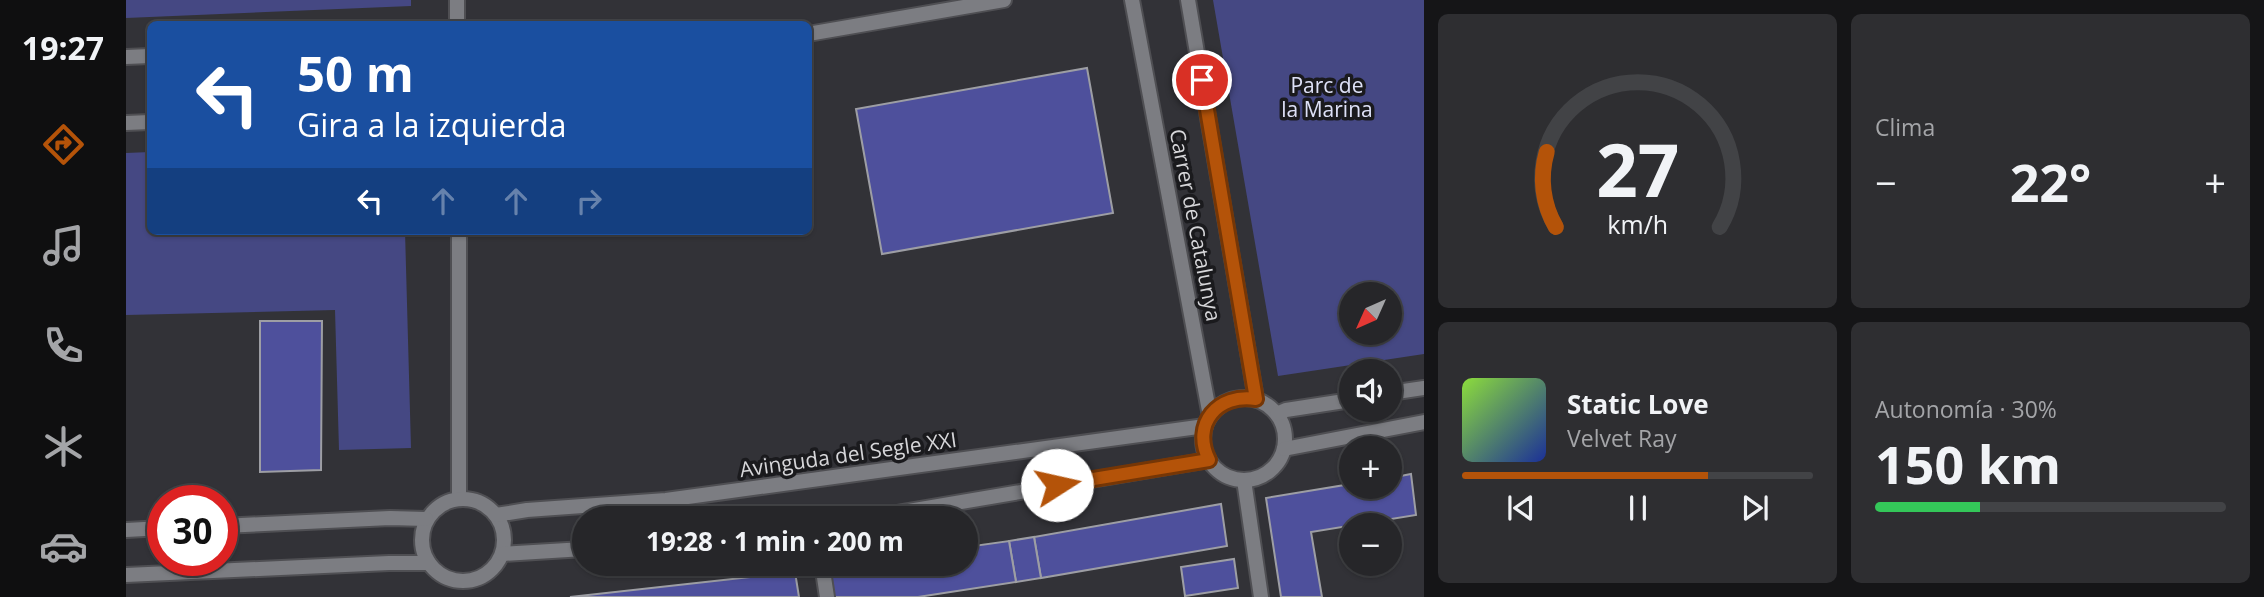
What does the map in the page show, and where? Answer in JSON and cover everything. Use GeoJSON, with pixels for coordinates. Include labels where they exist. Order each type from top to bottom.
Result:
{"type":"FeatureCollection","features":[{"type":"Feature","properties":{"kind":"street"},"geometry":{"type":"LineString","coordinates":[[457,0],[457,21]]}},
{"type":"Feature","properties":{"kind":"street"},"geometry":{"type":"LineString","coordinates":[[812,33],[1004,0]]}},
{"type":"Feature","properties":{"kind":"street","name":"Carrer de Catalunya"},"geometry":{"type":"LineString","coordinates":[[1132,0],[1208,421]]}},
{"type":"Feature","properties":{"kind":"street","name":"Carrer de Catalunya"},"geometry":{"type":"LineString","coordinates":[[1188,0],[1256,399]]}},
{"type":"Feature","properties":{"kind":"street"},"geometry":{"type":"LineString","coordinates":[[126,57],[147,56]]}},
{"type":"Feature","properties":{"kind":"street"},"geometry":{"type":"LineString","coordinates":[[126,124],[147,122]]}},
{"type":"Feature","properties":{"kind":"street"},"geometry":{"type":"LineString","coordinates":[[459,235],[459,499]]}},
{"type":"Feature","properties":{"kind":"street"},"geometry":{"type":"LineString","coordinates":[[1402,391],[1424,388]]}},
{"type":"Feature","properties":{"kind":"street"},"geometry":{"type":"LineString","coordinates":[[1256,399],[1277,414],[1284,430],[1284,449],[1279,461],[1270,471],[1258,478],[1244,480],[1220,472],[1209,460],[1203,440],[1208,421],[1227,401],[1256,399]]}},
{"type":"Feature","properties":{"kind":"street"},"geometry":{"type":"LineString","coordinates":[[1277,414],[1286,410],[1339,402]]}},
{"type":"Feature","properties":{"kind":"street","name":"Avinguda del Segle XXI"},"geometry":{"type":"LineString","coordinates":[[496,515],[527,510],[666,500],[1208,421]]}},
{"type":"Feature","properties":{"kind":"street"},"geometry":{"type":"LineString","coordinates":[[1284,449],[1424,422]]}},
{"type":"Feature","properties":{"kind":"street"},"geometry":{"type":"LineString","coordinates":[[938,506],[1209,460]]}},
{"type":"Feature","properties":{"kind":"street"},"geometry":{"type":"LineString","coordinates":[[1244,480],[1261,597]]}},
{"type":"Feature","properties":{"kind":"street"},"geometry":{"type":"LineString","coordinates":[[459,499],[480,502],[496,515],[504,534],[502,554],[487,574],[476,580],[463,582],[444,577],[429,563],[421,542],[426,519],[440,505],[459,499]]}},
{"type":"Feature","properties":{"kind":"street"},"geometry":{"type":"LineString","coordinates":[[238,525],[390,518],[426,519]]}},
{"type":"Feature","properties":{"kind":"street"},"geometry":{"type":"LineString","coordinates":[[126,530],[147,529]]}},
{"type":"Feature","properties":{"kind":"street"},"geometry":{"type":"LineString","coordinates":[[502,554],[572,550]]}},
{"type":"Feature","properties":{"kind":"street"},"geometry":{"type":"LineString","coordinates":[[126,575],[429,563]]}},
{"type":"Feature","properties":{"kind":"street"},"geometry":{"type":"LineString","coordinates":[[824,576],[827,597]]}},
{"type":"Feature","properties":{"kind":"street"},"geometry":{"type":"LineString","coordinates":[[463,582],[464,597]]}},
{"type":"Feature","properties":{"kind":"green space"},"geometry":{"type":"Polygon","coordinates":[[[126,0],[411,0],[411,6],[126,18],[126,0]]]}},
{"type":"Feature","properties":{"kind":"green space","name":"Parc de la Marina"},"geometry":{"type":"Polygon","coordinates":[[[1213,0],[1424,0],[1424,354],[1391,359],[1339,359],[1339,367],[1278,376],[1213,0]]]}},
{"type":"Feature","properties":{"kind":"green space"},"geometry":{"type":"Polygon","coordinates":[[[147,152],[147,235],[405,235],[411,448],[339,450],[335,310],[126,315],[126,153],[147,152]]]}},
{"type":"Feature","properties":{"kind":"building"},"geometry":{"type":"Polygon","coordinates":[[[1087,68],[1113,213],[882,254],[856,109],[1087,68]]]}},
{"type":"Feature","properties":{"kind":"building"},"geometry":{"type":"Polygon","coordinates":[[[260,321],[322,321],[321,470],[260,472],[260,321]]]}},
{"type":"Feature","properties":{"kind":"building"},"geometry":{"type":"Polygon","coordinates":[[[1411,474],[1416,515],[1402,517],[1402,513],[1339,513],[1339,527],[1311,532],[1322,597],[1281,597],[1266,498],[1339,486],[1339,499],[1402,499],[1402,476],[1411,474]]]}},
{"type":"Feature","properties":{"kind":"building"},"geometry":{"type":"Polygon","coordinates":[[[1221,504],[1227,546],[1041,578],[1034,537],[1221,504]]]}},
{"type":"Feature","properties":{"kind":"building"},"geometry":{"type":"Polygon","coordinates":[[[1034,537],[1041,578],[1016,582],[1009,541],[1034,537]]]}},
{"type":"Feature","properties":{"kind":"building"},"geometry":{"type":"Polygon","coordinates":[[[1009,541],[1016,582],[918,597],[833,597],[830,576],[978,576],[978,545],[1009,541]]]}},
{"type":"Feature","properties":{"kind":"building"},"geometry":{"type":"Polygon","coordinates":[[[1234,559],[1238,588],[1185,596],[1181,567],[1234,559]]]}},
{"type":"Feature","properties":{"kind":"building"},"geometry":{"type":"Polygon","coordinates":[[[759,576],[796,576],[799,597],[570,597],[759,576]]]}},
{"type":"Feature","properties":{"kind":"route"},"geometry":{"type":"LineString","coordinates":[[1057,485],[1209,460],[1203,440],[1210,415],[1227,401],[1256,399],[1202,80]]}}]}
